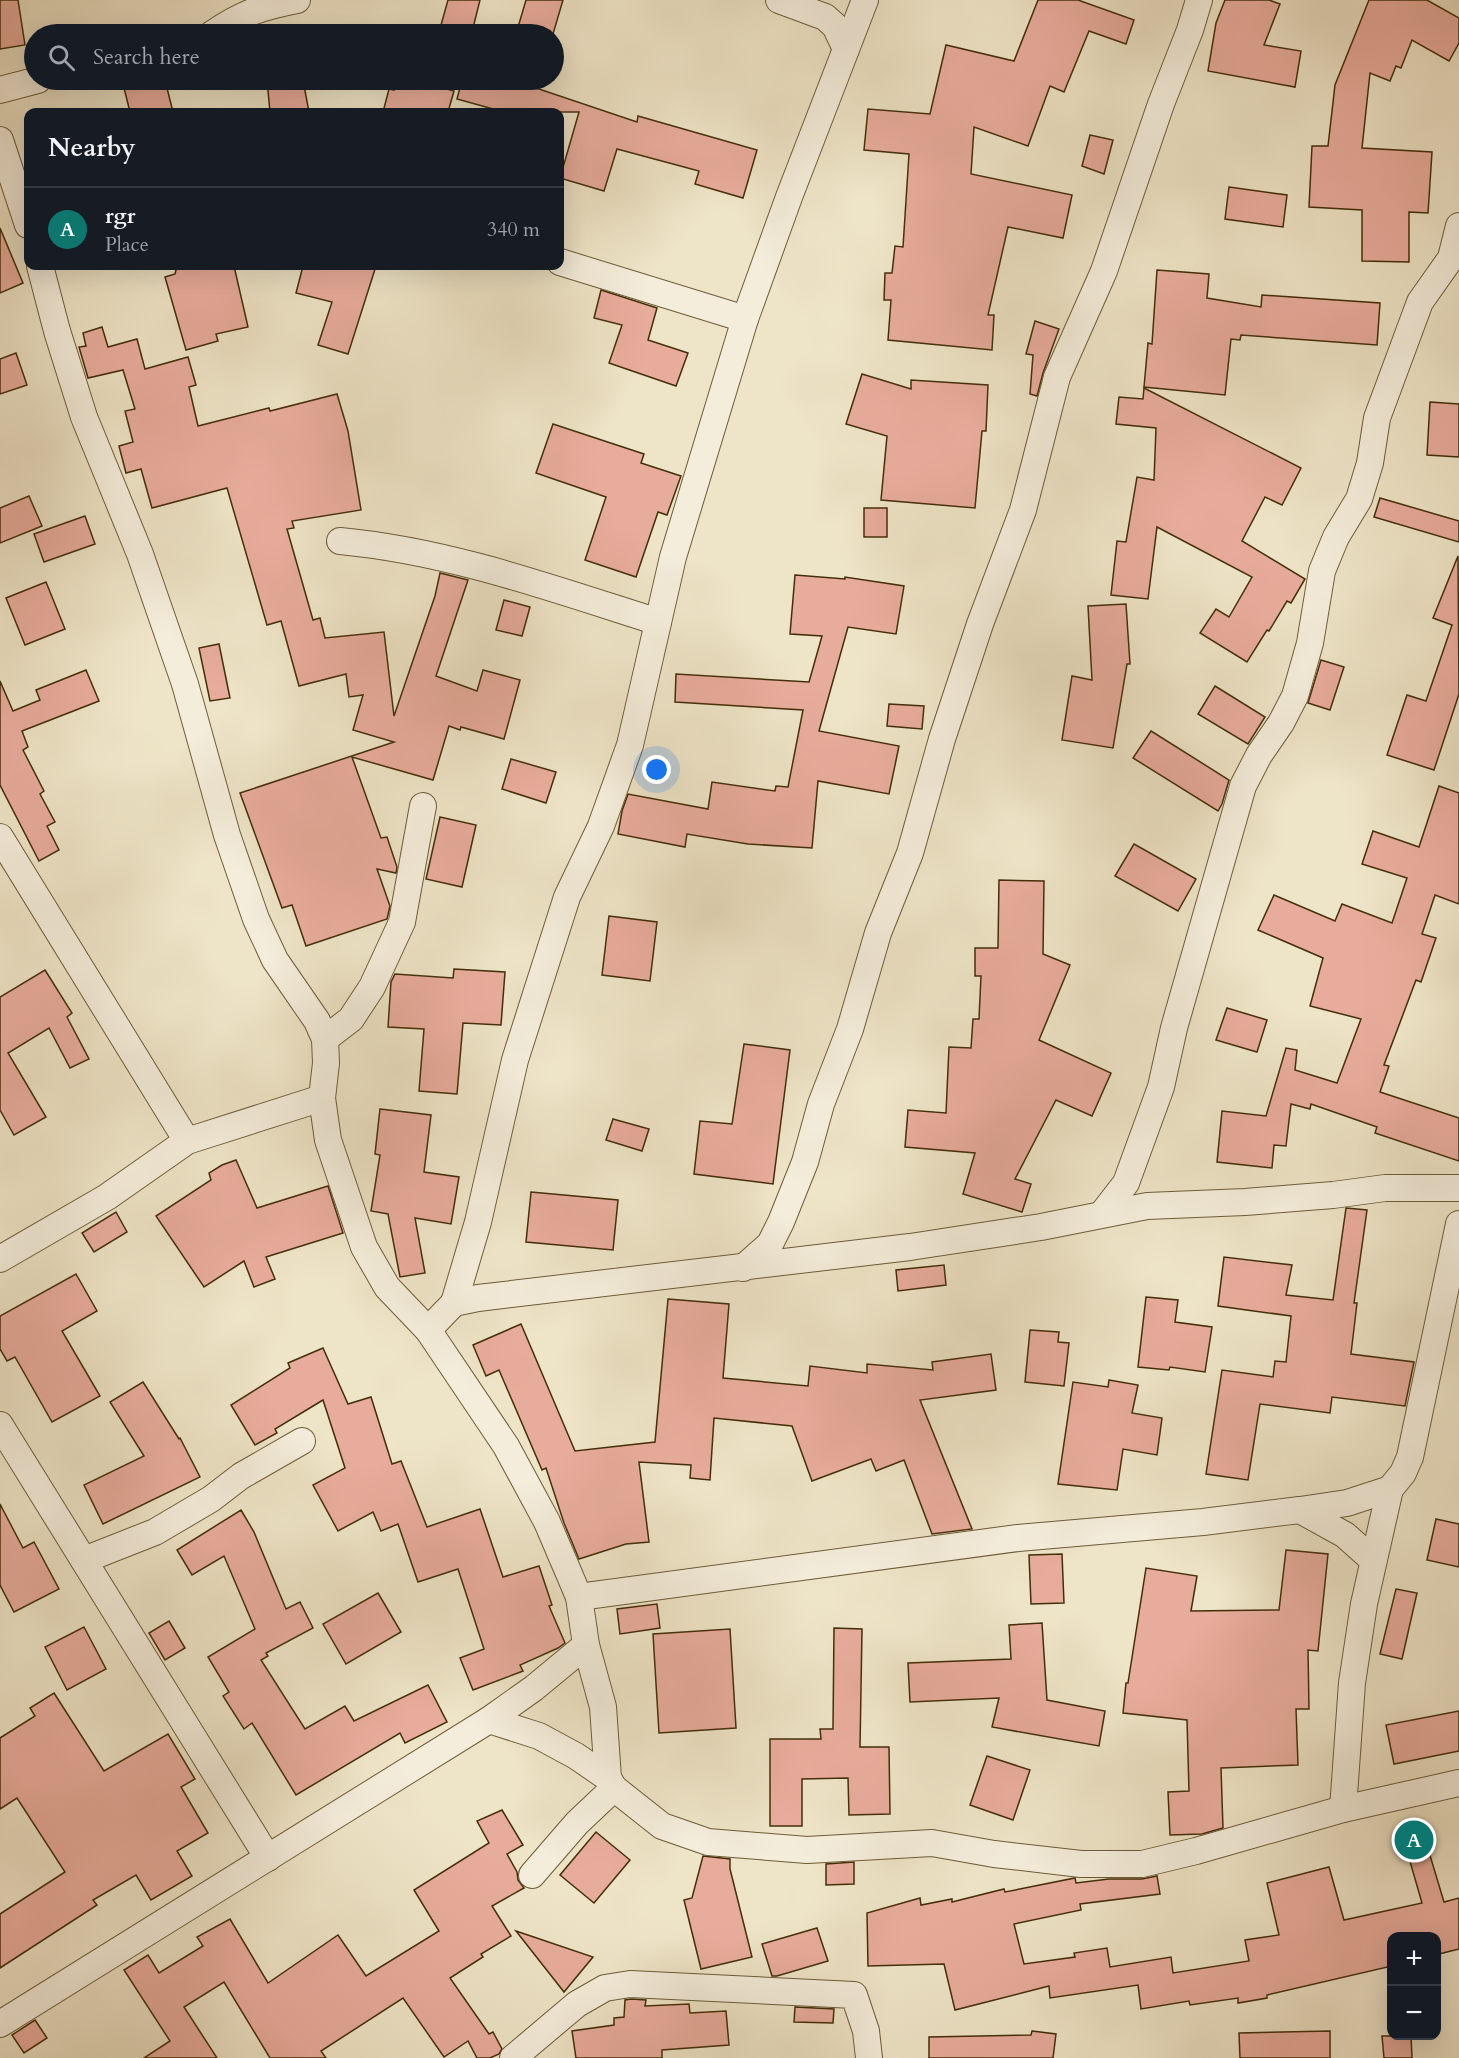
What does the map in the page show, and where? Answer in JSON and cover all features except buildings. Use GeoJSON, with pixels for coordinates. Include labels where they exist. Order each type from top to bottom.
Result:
{"type":"FeatureCollection","features":[{"type":"Feature","properties":{"kind":"street"},"geometry":{"type":"LineString","coordinates":[[779,0],[825,17],[835,26],[846,49]]}},
{"type":"Feature","properties":{"kind":"street"},"geometry":{"type":"LineString","coordinates":[[428,1330],[454,1303],[478,1222],[515,1060],[567,897],[601,826],[630,744],[674,557],[745,319],[865,0]]}},
{"type":"Feature","properties":{"kind":"street"},"geometry":{"type":"LineString","coordinates":[[743,1268],[770,1244],[805,1162],[821,1104],[850,1029],[878,933],[909,853],[942,739],[980,624],[1023,510],[1057,377],[1104,272],[1199,0]]}},
{"type":"Feature","properties":{"kind":"street"},"geometry":{"type":"LineString","coordinates":[[227,24],[255,9],[284,1]]}},
{"type":"Feature","properties":{"kind":"street"},"geometry":{"type":"LineString","coordinates":[[0,90],[24,84]]}},
{"type":"Feature","properties":{"kind":"street"},"geometry":{"type":"LineString","coordinates":[[0,140],[24,213]]}},
{"type":"Feature","properties":{"kind":"street"},"geometry":{"type":"LineString","coordinates":[[1102,1214],[1126,1183],[1161,1087],[1180,1006],[1243,786],[1259,755],[1281,723],[1294,696],[1310,643],[1322,571],[1336,537],[1359,499],[1370,463],[1377,418],[1420,302],[1455,259],[1459,226]]}},
{"type":"Feature","properties":{"kind":"street"},"geometry":{"type":"LineString","coordinates":[[564,263],[745,319]]}},
{"type":"Feature","properties":{"kind":"street"},"geometry":{"type":"LineString","coordinates":[[41,270],[84,417],[140,554],[185,684],[227,835],[256,919],[275,960],[317,1021],[325,1039],[326,1063],[322,1098],[328,1140],[364,1247],[387,1287],[428,1330],[506,1446],[547,1522],[579,1597],[586,1645],[603,1707],[611,1783],[532,1875]]}},
{"type":"Feature","properties":{"kind":"street"},"geometry":{"type":"LineString","coordinates":[[340,541],[408,550],[549,588],[658,622]]}},
{"type":"Feature","properties":{"kind":"street"},"geometry":{"type":"LineString","coordinates":[[325,1039],[351,1019],[372,987],[402,922],[423,806]]}},
{"type":"Feature","properties":{"kind":"street"},"geometry":{"type":"LineString","coordinates":[[0,837],[187,1141]]}},
{"type":"Feature","properties":{"kind":"street"},"geometry":{"type":"LineString","coordinates":[[0,1259],[107,1197],[187,1141],[322,1098]]}},
{"type":"Feature","properties":{"kind":"street"},"geometry":{"type":"LineString","coordinates":[[1126,1183],[1147,1206]]}},
{"type":"Feature","properties":{"kind":"street"},"geometry":{"type":"LineString","coordinates":[[454,1303],[910,1247],[1041,1227],[1147,1206],[1245,1202],[1385,1188],[1459,1188]]}},
{"type":"Feature","properties":{"kind":"street"},"geometry":{"type":"LineString","coordinates":[[1343,1809],[1352,1683],[1373,1560],[1390,1489],[1410,1457],[1459,1224]]}},
{"type":"Feature","properties":{"kind":"street"},"geometry":{"type":"LineString","coordinates":[[0,1425],[268,1858]]}},
{"type":"Feature","properties":{"kind":"street"},"geometry":{"type":"LineString","coordinates":[[84,1560],[155,1532],[211,1499],[241,1476],[302,1441]]}},
{"type":"Feature","properties":{"kind":"street"},"geometry":{"type":"LineString","coordinates":[[579,1597],[1017,1538],[1203,1522],[1300,1510],[1347,1503],[1390,1489]]}},
{"type":"Feature","properties":{"kind":"street"},"geometry":{"type":"LineString","coordinates":[[1300,1510],[1345,1535],[1373,1560]]}},
{"type":"Feature","properties":{"kind":"street"},"geometry":{"type":"LineString","coordinates":[[1,2023],[489,1720],[534,1688],[586,1645]]}},
{"type":"Feature","properties":{"kind":"street"},"geometry":{"type":"LineString","coordinates":[[489,1720],[539,1736],[576,1756],[662,1826],[708,1842],[807,1850],[932,1843],[994,1854],[1081,1864],[1142,1863],[1196,1851],[1343,1809],[1459,1783]]}},
{"type":"Feature","properties":{"kind":"street"},"geometry":{"type":"LineString","coordinates":[[513,2058],[577,2004],[605,1988],[630,1984],[854,1995],[866,2031],[869,2058]]}},
{"type":"Feature","properties":{"kind":"place","name":"rgr"},"geometry":{"type":"Point","coordinates":[1414,1840]}}]}
